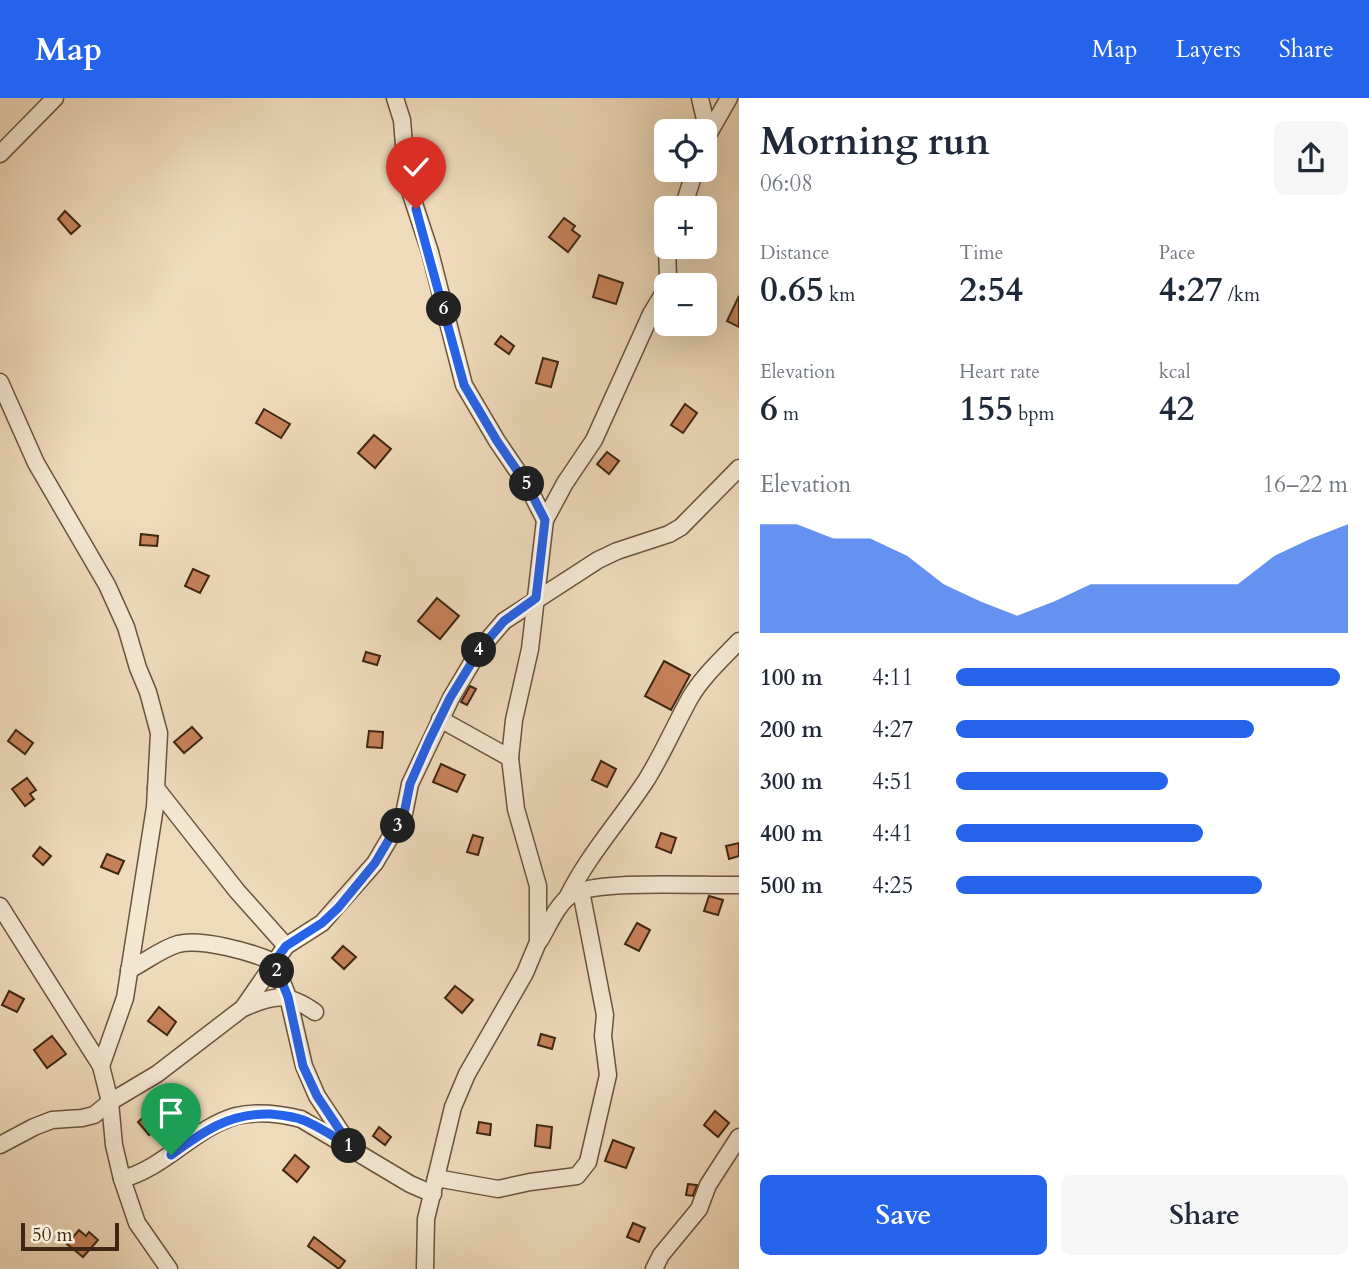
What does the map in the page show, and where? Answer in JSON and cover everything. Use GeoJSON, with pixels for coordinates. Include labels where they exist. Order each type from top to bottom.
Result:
{"type":"FeatureCollection","features":[{"type":"Feature","properties":{"kind":"street"},"geometry":{"type":"LineString","coordinates":[[0,154],[55,98]]}},
{"type":"Feature","properties":{"kind":"street"},"geometry":{"type":"LineString","coordinates":[[395,98],[402,120],[407,182],[430,252],[464,385],[527,485],[545,520]]}},
{"type":"Feature","properties":{"kind":"street"},"geometry":{"type":"LineString","coordinates":[[700,98],[704,119]]}},
{"type":"Feature","properties":{"kind":"street"},"geometry":{"type":"LineString","coordinates":[[717,119],[729,98]]}},
{"type":"Feature","properties":{"kind":"street"},"geometry":{"type":"LineString","coordinates":[[538,942],[538,886],[516,809],[510,758],[514,720],[526,671],[545,520],[565,483],[594,440],[651,314],[665,291],[667,259]]}},
{"type":"Feature","properties":{"kind":"street"},"geometry":{"type":"LineString","coordinates":[[0,382],[36,463],[107,585],[127,627],[159,733],[156,788],[130,970],[120,1017],[101,1066]]}},
{"type":"Feature","properties":{"kind":"street"},"geometry":{"type":"LineString","coordinates":[[243,1008],[286,946],[322,923],[375,863],[404,814],[410,784],[440,719],[480,649],[504,621],[597,560],[669,534],[681,527],[739,468]]}},
{"type":"Feature","properties":{"kind":"street"},"geometry":{"type":"LineString","coordinates":[[425,1269],[426,1219],[446,1132],[461,1086],[525,972],[538,942],[574,893],[579,876],[652,771],[690,697],[739,641]]}},
{"type":"Feature","properties":{"kind":"street"},"geometry":{"type":"LineString","coordinates":[[440,719],[510,758]]}},
{"type":"Feature","properties":{"kind":"street"},"geometry":{"type":"LineString","coordinates":[[156,788],[237,891],[286,946]]}},
{"type":"Feature","properties":{"kind":"street"},"geometry":{"type":"LineString","coordinates":[[574,893],[622,885],[739,885]]}},
{"type":"Feature","properties":{"kind":"street"},"geometry":{"type":"LineString","coordinates":[[436,1178],[498,1189],[577,1175],[589,1162],[608,1074],[603,1036],[605,1015],[574,893]]}},
{"type":"Feature","properties":{"kind":"street"},"geometry":{"type":"LineString","coordinates":[[0,906],[101,1066],[110,1102],[114,1145],[122,1179],[137,1223],[169,1269]]}},
{"type":"Feature","properties":{"kind":"street"},"geometry":{"type":"LineString","coordinates":[[130,970],[174,945],[186,943],[220,946],[274,962]]}},
{"type":"Feature","properties":{"kind":"street"},"geometry":{"type":"LineString","coordinates":[[274,962],[288,997],[303,1066],[317,1096],[351,1147]]}},
{"type":"Feature","properties":{"kind":"street"},"geometry":{"type":"LineString","coordinates":[[0,1145],[52,1120],[94,1115],[110,1102],[157,1074],[243,1008],[264,999],[288,997],[315,1012]]}},
{"type":"Feature","properties":{"kind":"street"},"geometry":{"type":"LineString","coordinates":[[122,1179],[153,1167],[195,1138],[237,1116],[271,1114],[301,1119],[410,1184],[433,1194]]}},
{"type":"Feature","properties":{"kind":"street"},"geometry":{"type":"LineString","coordinates":[[654,1269],[661,1255],[699,1209],[708,1185],[739,1137]]}},
{"type":"Feature","properties":{"kind":"building"},"geometry":{"type":"Polygon","coordinates":[[[65,211],[80,226],[71,234],[58,219],[65,211]]]}},
{"type":"Feature","properties":{"kind":"building"},"geometry":{"type":"Polygon","coordinates":[[[564,218],[575,226],[572,230],[580,236],[568,252],[549,237],[564,218]]]}},
{"type":"Feature","properties":{"kind":"building"},"geometry":{"type":"Polygon","coordinates":[[[599,275],[623,283],[616,304],[593,297],[599,275]]]}},
{"type":"Feature","properties":{"kind":"building"},"geometry":{"type":"Polygon","coordinates":[[[739,296],[739,327],[727,321],[739,296]]]}},
{"type":"Feature","properties":{"kind":"building"},"geometry":{"type":"Polygon","coordinates":[[[501,336],[514,346],[509,354],[495,344],[501,336]]]}},
{"type":"Feature","properties":{"kind":"building"},"geometry":{"type":"Polygon","coordinates":[[[543,358],[558,362],[551,387],[536,383],[543,358]]]}},
{"type":"Feature","properties":{"kind":"building"},"geometry":{"type":"Polygon","coordinates":[[[685,404],[697,413],[683,433],[671,425],[685,404]]]}},
{"type":"Feature","properties":{"kind":"building"},"geometry":{"type":"Polygon","coordinates":[[[264,409],[290,424],[281,438],[256,423],[264,409]]]}},
{"type":"Feature","properties":{"kind":"building"},"geometry":{"type":"Polygon","coordinates":[[[374,435],[391,449],[375,468],[358,453],[374,435]]]}},
{"type":"Feature","properties":{"kind":"building"},"geometry":{"type":"Polygon","coordinates":[[[607,452],[619,461],[609,474],[597,464],[607,452]]]}},
{"type":"Feature","properties":{"kind":"building"},"geometry":{"type":"Polygon","coordinates":[[[141,534],[158,536],[157,546],[140,545],[141,534]]]}},
{"type":"Feature","properties":{"kind":"building"},"geometry":{"type":"Polygon","coordinates":[[[193,569],[209,576],[200,593],[185,586],[193,569]]]}},
{"type":"Feature","properties":{"kind":"building"},"geometry":{"type":"Polygon","coordinates":[[[437,598],[459,616],[440,639],[418,621],[437,598]]]}},
{"type":"Feature","properties":{"kind":"building"},"geometry":{"type":"Polygon","coordinates":[[[366,652],[380,656],[377,665],[363,661],[366,652]]]}},
{"type":"Feature","properties":{"kind":"building"},"geometry":{"type":"Polygon","coordinates":[[[664,661],[690,675],[671,710],[645,696],[664,661]]]}},
{"type":"Feature","properties":{"kind":"building"},"geometry":{"type":"Polygon","coordinates":[[[470,686],[476,689],[467,705],[461,702],[470,686]]]}},
{"type":"Feature","properties":{"kind":"building"},"geometry":{"type":"Polygon","coordinates":[[[192,727],[202,738],[184,753],[174,742],[192,727]]]}},
{"type":"Feature","properties":{"kind":"building"},"geometry":{"type":"Polygon","coordinates":[[[16,730],[33,743],[25,754],[8,741],[16,730]]]}},
{"type":"Feature","properties":{"kind":"building"},"geometry":{"type":"Polygon","coordinates":[[[369,731],[383,732],[382,748],[367,747],[369,731]]]}},
{"type":"Feature","properties":{"kind":"building"},"geometry":{"type":"Polygon","coordinates":[[[601,761],[616,769],[607,787],[592,780],[601,761]]]}},
{"type":"Feature","properties":{"kind":"building"},"geometry":{"type":"Polygon","coordinates":[[[441,764],[465,775],[457,792],[433,782],[441,764]]]}},
{"type":"Feature","properties":{"kind":"building"},"geometry":{"type":"Polygon","coordinates":[[[27,778],[36,790],[30,794],[34,799],[25,806],[12,789],[27,778]]]}},
{"type":"Feature","properties":{"kind":"building"},"geometry":{"type":"Polygon","coordinates":[[[661,833],[676,838],[671,853],[656,847],[661,833]]]}},
{"type":"Feature","properties":{"kind":"building"},"geometry":{"type":"Polygon","coordinates":[[[473,835],[483,838],[478,855],[467,852],[473,835]]]}},
{"type":"Feature","properties":{"kind":"building"},"geometry":{"type":"Polygon","coordinates":[[[739,843],[739,856],[729,859],[726,846],[739,843]]]}},
{"type":"Feature","properties":{"kind":"building"},"geometry":{"type":"Polygon","coordinates":[[[40,847],[51,856],[43,865],[33,856],[40,847]]]}},
{"type":"Feature","properties":{"kind":"building"},"geometry":{"type":"Polygon","coordinates":[[[107,854],[124,861],[118,874],[101,867],[107,854]]]}},
{"type":"Feature","properties":{"kind":"building"},"geometry":{"type":"Polygon","coordinates":[[[709,896],[723,900],[718,915],[704,911],[709,896]]]}},
{"type":"Feature","properties":{"kind":"building"},"geometry":{"type":"Polygon","coordinates":[[[637,923],[650,930],[639,951],[625,944],[637,923]]]}},
{"type":"Feature","properties":{"kind":"building"},"geometry":{"type":"Polygon","coordinates":[[[343,946],[356,957],[344,969],[332,958],[343,946]]]}},
{"type":"Feature","properties":{"kind":"building"},"geometry":{"type":"Polygon","coordinates":[[[455,986],[473,1000],[462,1013],[445,998],[455,986]]]}},
{"type":"Feature","properties":{"kind":"building"},"geometry":{"type":"Polygon","coordinates":[[[9,991],[24,999],[17,1012],[2,1005],[9,991]]]}},
{"type":"Feature","properties":{"kind":"building"},"geometry":{"type":"Polygon","coordinates":[[[159,1007],[176,1022],[167,1035],[148,1021],[159,1007]]]}},
{"type":"Feature","properties":{"kind":"building"},"geometry":{"type":"Polygon","coordinates":[[[541,1034],[555,1038],[552,1049],[538,1045],[541,1034]]]}},
{"type":"Feature","properties":{"kind":"building"},"geometry":{"type":"Polygon","coordinates":[[[52,1036],[66,1054],[47,1068],[34,1050],[52,1036]]]}},
{"type":"Feature","properties":{"kind":"building"},"geometry":{"type":"Polygon","coordinates":[[[715,1111],[729,1123],[718,1137],[704,1125],[715,1111]]]}},
{"type":"Feature","properties":{"kind":"building"},"geometry":{"type":"Polygon","coordinates":[[[149,1112],[160,1125],[149,1135],[138,1122],[149,1112]]]}},
{"type":"Feature","properties":{"kind":"building"},"geometry":{"type":"Polygon","coordinates":[[[479,1122],[491,1124],[490,1135],[477,1133],[479,1122]]]}},
{"type":"Feature","properties":{"kind":"building"},"geometry":{"type":"Polygon","coordinates":[[[537,1125],[552,1127],[550,1148],[535,1146],[537,1125]]]}},
{"type":"Feature","properties":{"kind":"building"},"geometry":{"type":"Polygon","coordinates":[[[379,1127],[391,1137],[385,1145],[373,1136],[379,1127]]]}},
{"type":"Feature","properties":{"kind":"building"},"geometry":{"type":"Polygon","coordinates":[[[613,1140],[634,1148],[626,1168],[605,1161],[613,1140]]]}},
{"type":"Feature","properties":{"kind":"building"},"geometry":{"type":"Polygon","coordinates":[[[295,1155],[309,1167],[297,1182],[283,1170],[295,1155]]]}},
{"type":"Feature","properties":{"kind":"building"},"geometry":{"type":"Polygon","coordinates":[[[688,1184],[697,1185],[693,1196],[686,1195],[688,1184]]]}},
{"type":"Feature","properties":{"kind":"building"},"geometry":{"type":"Polygon","coordinates":[[[633,1223],[645,1228],[639,1242],[627,1237],[633,1223]]]}},
{"type":"Feature","properties":{"kind":"building"},"geometry":{"type":"Polygon","coordinates":[[[79,1230],[86,1236],[89,1232],[98,1240],[83,1257],[67,1244],[79,1230]]]}},
{"type":"Feature","properties":{"kind":"building"},"geometry":{"type":"Polygon","coordinates":[[[314,1237],[345,1261],[339,1269],[308,1246],[314,1237]]]}},
{"type":"Feature","properties":{"kind":"route"},"geometry":{"type":"LineString","coordinates":[[171,1155],[220,1123],[237,1116],[260,1114],[301,1119],[351,1147],[317,1096],[303,1066],[288,997],[274,962],[286,946],[322,923],[338,908],[375,863],[404,814],[410,784],[450,698],[480,649],[504,621],[536,598],[545,520],[527,485],[464,385],[430,252],[416,209]]}}]}
